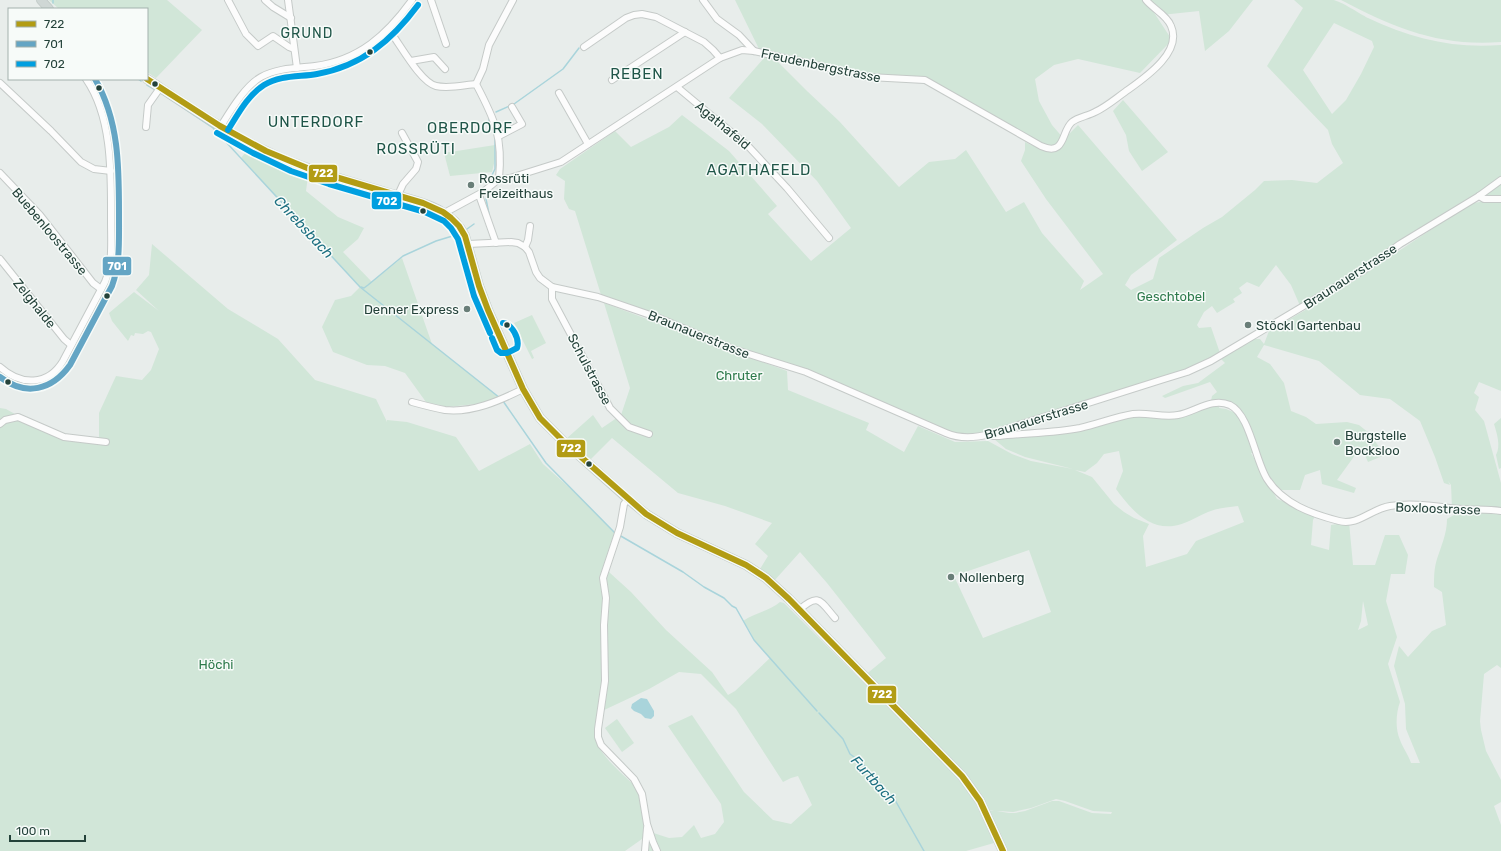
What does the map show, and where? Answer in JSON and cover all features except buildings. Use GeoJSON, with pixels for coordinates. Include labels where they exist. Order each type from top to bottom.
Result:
{"type":"FeatureCollection","features":[{"type":"Feature","properties":{"kind":"main road"},"geometry":{"type":"LineString","coordinates":[[41,0],[48,8]]}},
{"type":"Feature","properties":{"kind":"main road"},"geometry":{"type":"LineString","coordinates":[[148,80],[221,126],[256,146],[294,163],[318,172],[435,207],[446,213],[461,228],[468,244],[486,305],[522,389],[545,423],[628,499],[653,519],[737,560],[774,585],[962,776],[980,801],[1003,851]]}},
{"type":"Feature","properties":{"kind":"street"},"geometry":{"type":"LineString","coordinates":[[228,0],[246,34],[258,46],[273,36],[294,49]]}},
{"type":"Feature","properties":{"kind":"street"},"geometry":{"type":"LineString","coordinates":[[265,0],[290,18]]}},
{"type":"Feature","properties":{"kind":"street"},"geometry":{"type":"LineString","coordinates":[[288,0],[297,68]]}},
{"type":"Feature","properties":{"kind":"street"},"geometry":{"type":"LineString","coordinates":[[221,126],[232,108],[250,86],[261,77],[273,72],[322,65],[345,58],[370,45],[389,30],[412,0]]}},
{"type":"Feature","properties":{"kind":"street"},"geometry":{"type":"LineString","coordinates":[[431,0],[446,44]]}},
{"type":"Feature","properties":{"kind":"street"},"geometry":{"type":"LineString","coordinates":[[476,84],[483,69],[489,45],[513,0]]}},
{"type":"Feature","properties":{"kind":"street"},"geometry":{"type":"LineString","coordinates":[[703,0],[717,19],[739,35],[754,51]]}},
{"type":"Feature","properties":{"kind":"street","name":"Freudenbergstrasse"},"geometry":{"type":"LineString","coordinates":[[446,213],[479,195],[499,179],[510,178],[556,164],[720,58],[742,50],[754,51],[869,77],[887,79],[916,78],[925,80],[1041,146],[1051,148],[1057,147],[1062,142],[1072,122],[1095,112],[1111,102],[1156,69],[1165,57],[1172,40],[1172,28],[1146,0]]}},
{"type":"Feature","properties":{"kind":"street"},"geometry":{"type":"LineString","coordinates":[[584,47],[626,18],[634,15],[649,14],[704,42],[720,58]]}},
{"type":"Feature","properties":{"kind":"street"},"geometry":{"type":"LineString","coordinates":[[389,30],[423,78],[436,86],[448,87],[476,84]]}},
{"type":"Feature","properties":{"kind":"street"},"geometry":{"type":"LineString","coordinates":[[612,80],[686,32]]}},
{"type":"Feature","properties":{"kind":"street"},"geometry":{"type":"LineString","coordinates":[[411,62],[434,57],[445,69]]}},
{"type":"Feature","properties":{"kind":"street"},"geometry":{"type":"LineString","coordinates":[[0,367],[10,375],[30,380],[40,380],[52,374],[58,368],[71,346],[108,275],[110,264],[111,171],[108,145],[101,115],[95,95],[87,80]]}},
{"type":"Feature","properties":{"kind":"street"},"geometry":{"type":"LineString","coordinates":[[0,83],[51,131],[81,162],[94,169],[111,171]]}},
{"type":"Feature","properties":{"kind":"street"},"geometry":{"type":"LineString","coordinates":[[476,84],[492,116],[499,136],[499,179]]}},
{"type":"Feature","properties":{"kind":"street","name":"Agathafeld"},"geometry":{"type":"LineString","coordinates":[[677,87],[748,146],[787,188],[829,238]]}},
{"type":"Feature","properties":{"kind":"street"},"geometry":{"type":"LineString","coordinates":[[146,127],[148,105],[160,88]]}},
{"type":"Feature","properties":{"kind":"street"},"geometry":{"type":"LineString","coordinates":[[559,93],[588,144]]}},
{"type":"Feature","properties":{"kind":"street"},"geometry":{"type":"LineString","coordinates":[[499,136],[522,124],[512,107]]}},
{"type":"Feature","properties":{"kind":"street"},"geometry":{"type":"LineString","coordinates":[[398,195],[403,184],[418,166],[417,159],[402,133]]}},
{"type":"Feature","properties":{"kind":"street","name":"Buebenloostrasse"},"geometry":{"type":"LineString","coordinates":[[0,173],[40,215],[93,283],[101,289]]}},
{"type":"Feature","properties":{"kind":"street"},"geometry":{"type":"LineString","coordinates":[[0,183],[6,178]]}},
{"type":"Feature","properties":{"kind":"street","name":"Braunauerstrasse"},"geometry":{"type":"LineString","coordinates":[[552,287],[598,297],[659,318],[733,349],[806,372],[949,435],[970,438],[990,434],[1187,372],[1210,361],[1364,270],[1400,244],[1479,196],[1501,180]]}},
{"type":"Feature","properties":{"kind":"street"},"geometry":{"type":"LineString","coordinates":[[479,195],[496,243]]}},
{"type":"Feature","properties":{"kind":"street"},"geometry":{"type":"LineString","coordinates":[[1479,196],[1484,199],[1501,199]]}},
{"type":"Feature","properties":{"kind":"street"},"geometry":{"type":"LineString","coordinates":[[525,247],[528,240],[530,226]]}},
{"type":"Feature","properties":{"kind":"street"},"geometry":{"type":"LineString","coordinates":[[468,244],[515,242],[525,247],[530,253],[538,275],[544,282],[552,287]]}},
{"type":"Feature","properties":{"kind":"street","name":"Zelghalde"},"geometry":{"type":"LineString","coordinates":[[0,259],[71,346]]}},
{"type":"Feature","properties":{"kind":"street","name":"Schulstrasse"},"geometry":{"type":"LineString","coordinates":[[552,287],[552,298],[610,408],[629,427],[649,434]]}},
{"type":"Feature","properties":{"kind":"street"},"geometry":{"type":"LineString","coordinates":[[412,402],[442,409],[454,410],[475,407],[498,401],[522,389]]}},
{"type":"Feature","properties":{"kind":"street","name":"Boxloostrasse"},"geometry":{"type":"LineString","coordinates":[[990,434],[990,436],[999,436],[1076,428],[1137,414],[1176,416],[1209,404],[1225,403],[1235,408],[1244,419],[1261,468],[1270,483],[1286,499],[1305,510],[1344,522],[1360,520],[1383,508],[1395,505],[1438,506],[1459,509],[1501,511]]}},
{"type":"Feature","properties":{"kind":"street"},"geometry":{"type":"LineString","coordinates":[[0,424],[5,420],[18,417],[64,438],[106,442]]}},
{"type":"Feature","properties":{"kind":"street"},"geometry":{"type":"LineString","coordinates":[[628,499],[624,504],[620,527],[603,578],[603,588],[606,598],[604,625],[605,681],[598,737],[601,745],[634,779],[642,794],[647,824],[657,851]]}},
{"type":"Feature","properties":{"kind":"street"},"geometry":{"type":"LineString","coordinates":[[799,610],[812,600],[816,600],[820,601],[835,618]]}},
{"type":"Feature","properties":{"kind":"street"},"geometry":{"type":"LineString","coordinates":[[645,851],[647,824]]}},
{"type":"Feature","properties":{"kind":"green space"},"geometry":{"type":"Polygon","coordinates":[[[49,0],[167,0],[202,30],[156,78],[148,73],[148,8],[58,8],[49,0]]]}},
{"type":"Feature","properties":{"kind":"green space","name":"Geschtobel"},"geometry":{"type":"Polygon","coordinates":[[[735,0],[1143,0],[1148,3],[1150,0],[1253,0],[1229,31],[1205,51],[1199,11],[1161,15],[1149,5],[1172,40],[1140,73],[1078,59],[1054,65],[1035,79],[1039,101],[1052,125],[1064,139],[1078,125],[1177,240],[1131,275],[1125,285],[1131,290],[1153,279],[1159,258],[1222,217],[1264,181],[1292,180],[1317,183],[1343,163],[1332,144],[1328,130],[1267,66],[1303,8],[1294,0],[1333,0],[1384,25],[1433,40],[1466,45],[1501,45],[1501,177],[1442,218],[1301,308],[1291,285],[1276,265],[1259,287],[1247,282],[1239,288],[1242,293],[1233,299],[1235,302],[1217,313],[1212,306],[1204,312],[1197,325],[1199,328],[1211,327],[1220,353],[1186,370],[978,434],[959,435],[761,356],[602,298],[575,211],[569,209],[564,199],[565,181],[556,175],[560,169],[615,131],[631,147],[669,127],[682,115],[729,151],[777,206],[768,214],[811,261],[851,228],[817,181],[762,124],[729,98],[764,58],[771,55],[760,51],[735,0]],[[1334,23],[1303,70],[1332,114],[1346,100],[1374,47],[1372,41],[1334,23]],[[772,56],[839,121],[899,187],[929,162],[955,159],[966,150],[1006,212],[1024,202],[1042,233],[1084,281],[1080,290],[1103,274],[1046,199],[1021,161],[1025,150],[1025,142],[1038,147],[1052,148],[929,81],[883,79],[772,56]]]}},
{"type":"Feature","properties":{"kind":"green space"},"geometry":{"type":"Polygon","coordinates":[[[1341,0],[1501,0],[1501,42],[1479,43],[1458,41],[1418,33],[1380,19],[1341,0]]]}},
{"type":"Feature","properties":{"kind":"green space"},"geometry":{"type":"Polygon","coordinates":[[[1123,100],[1168,152],[1142,171],[1129,151],[1126,135],[1113,111],[1123,100]]]}},
{"type":"Feature","properties":{"kind":"green space"},"geometry":{"type":"Polygon","coordinates":[[[495,145],[495,159],[492,172],[450,176],[444,153],[495,145]]]}},
{"type":"Feature","properties":{"kind":"green space"},"geometry":{"type":"Polygon","coordinates":[[[249,148],[308,176],[306,191],[338,217],[364,228],[358,239],[343,252],[372,282],[402,258],[432,344],[499,397],[484,403],[448,407],[426,402],[405,373],[385,366],[367,365],[333,352],[322,327],[335,300],[351,296],[360,287],[241,158],[249,148]]]}},
{"type":"Feature","properties":{"kind":"green space"},"geometry":{"type":"Polygon","coordinates":[[[1501,183],[1501,198],[1488,198],[1486,195],[1501,183]]]}},
{"type":"Feature","properties":{"kind":"green space","name":"Chruter"},"geometry":{"type":"Polygon","coordinates":[[[1501,199],[1501,391],[1479,382],[1474,393],[1479,397],[1475,410],[1484,421],[1501,483],[1501,668],[1497,665],[1484,674],[1480,721],[1486,751],[1501,780],[1501,802],[1494,806],[1501,825],[1501,851],[1006,851],[989,811],[990,810],[987,810],[967,777],[949,757],[864,676],[886,658],[827,583],[800,552],[774,581],[760,569],[768,556],[755,544],[772,523],[725,506],[678,493],[612,438],[591,459],[566,439],[593,415],[602,428],[621,415],[630,388],[604,303],[787,371],[788,390],[869,423],[866,430],[904,452],[918,426],[955,442],[988,441],[1012,454],[1031,461],[1073,469],[1025,457],[1006,449],[994,439],[1071,431],[1137,415],[1171,418],[1210,406],[1212,396],[1217,392],[1210,382],[1165,398],[1162,396],[1183,386],[1198,383],[1225,363],[1220,358],[1254,339],[1260,339],[1264,344],[1269,331],[1340,290],[1450,217],[1474,203],[1501,199]],[[1264,345],[1257,357],[1270,364],[1284,383],[1291,411],[1306,417],[1316,424],[1347,422],[1359,425],[1369,433],[1385,455],[1368,462],[1364,453],[1358,451],[1337,480],[1356,488],[1354,493],[1322,484],[1320,470],[1305,475],[1300,490],[1280,490],[1271,481],[1246,433],[1254,453],[1251,453],[1277,499],[1316,514],[1313,520],[1311,545],[1329,550],[1331,525],[1349,522],[1353,565],[1375,565],[1385,535],[1399,535],[1408,555],[1405,574],[1391,574],[1386,601],[1397,637],[1388,664],[1400,702],[1397,721],[1398,736],[1411,763],[1420,763],[1406,729],[1405,704],[1394,666],[1399,646],[1408,657],[1432,631],[1446,625],[1442,592],[1434,587],[1435,569],[1445,535],[1447,519],[1462,512],[1452,508],[1451,485],[1448,481],[1450,485],[1444,483],[1420,421],[1390,399],[1360,395],[1319,361],[1264,345]],[[1220,400],[1219,408],[1238,414],[1239,408],[1230,402],[1220,400]],[[1119,451],[1104,454],[1097,463],[1085,472],[1075,470],[1092,477],[1114,504],[1124,512],[1149,524],[1143,536],[1146,567],[1187,554],[1196,541],[1244,522],[1238,506],[1212,511],[1173,526],[1164,526],[1147,521],[1133,510],[1116,489],[1123,471],[1119,451]],[[1029,550],[954,576],[983,638],[1051,612],[1029,550]],[[1363,601],[1361,621],[1358,630],[1368,625],[1363,601]],[[1056,799],[1031,808],[1013,812],[994,811],[1015,813],[1025,811],[1052,801],[1059,801],[1092,813],[1111,814],[1112,812],[1093,811],[1056,799]]]}},
{"type":"Feature","properties":{"kind":"green space","name":"Höchi"},"geometry":{"type":"Polygon","coordinates":[[[152,244],[228,309],[278,339],[315,380],[376,399],[387,422],[387,420],[407,422],[456,437],[479,471],[530,444],[543,464],[582,499],[615,533],[606,567],[610,573],[631,592],[666,630],[712,672],[728,695],[735,691],[770,658],[754,640],[743,621],[772,608],[780,602],[784,603],[953,772],[975,802],[994,843],[966,851],[644,851],[642,839],[625,851],[0,851],[0,408],[6,409],[66,441],[99,444],[99,413],[116,376],[142,380],[151,370],[159,349],[151,332],[148,331],[143,334],[135,333],[134,336],[131,335],[128,341],[112,321],[109,313],[134,292],[159,311],[136,290],[149,275],[152,244]],[[679,672],[649,689],[602,711],[598,742],[599,746],[606,757],[646,796],[644,830],[669,838],[682,837],[694,825],[701,838],[715,834],[724,822],[721,804],[668,726],[692,715],[744,792],[773,820],[791,824],[812,805],[798,776],[783,782],[736,709],[701,674],[679,672]]]}},
{"type":"Feature","properties":{"kind":"green space"},"geometry":{"type":"Polygon","coordinates":[[[532,315],[546,343],[531,351],[534,358],[532,359],[514,323],[532,315]]]}},
{"type":"Feature","properties":{"kind":"green space"},"geometry":{"type":"Polygon","coordinates":[[[1501,418],[1501,468],[1499,469],[1496,455],[1498,440],[1494,424],[1501,418]]]}},
{"type":"Feature","properties":{"kind":"green space"},"geometry":{"type":"Polygon","coordinates":[[[617,719],[634,743],[622,752],[605,728],[617,719]]]}},
{"type":"Feature","properties":{"kind":"water"},"geometry":{"type":"Polygon","coordinates":[[[641,698],[647,699],[654,711],[654,716],[651,719],[645,718],[631,708],[632,704],[641,698]]]}},
{"type":"Feature","properties":{"kind":"waterway","name":"Chrebsbach"},"geometry":{"type":"LineString","coordinates":[[496,112],[514,104],[563,69],[579,48]]}},
{"type":"Feature","properties":{"kind":"waterway","name":"Chrebsbach"},"geometry":{"type":"LineString","coordinates":[[147,85],[154,89]]}},
{"type":"Feature","properties":{"kind":"waterway","name":"Chrebsbach"},"geometry":{"type":"LineString","coordinates":[[161,93],[213,128],[360,287],[500,398]]}},
{"type":"Feature","properties":{"kind":"waterway","name":"Chrebsbach"},"geometry":{"type":"LineString","coordinates":[[490,117],[489,120],[494,132]]}},
{"type":"Feature","properties":{"kind":"waterway","name":"Chrebsbach"},"geometry":{"type":"LineString","coordinates":[[490,179],[495,169],[495,138]]}},
{"type":"Feature","properties":{"kind":"waterway","name":"Chrebsbach"},"geometry":{"type":"LineString","coordinates":[[486,199],[489,214]]}},
{"type":"Feature","properties":{"kind":"waterway","name":"Chrebsbach"},"geometry":{"type":"LineString","coordinates":[[467,229],[474,224]]}},
{"type":"Feature","properties":{"kind":"waterway","name":"Chrebsbach"},"geometry":{"type":"LineString","coordinates":[[361,287],[364,288],[403,256],[436,241],[459,234]]}},
{"type":"Feature","properties":{"kind":"waterway","name":"Furtbach"},"geometry":{"type":"LineString","coordinates":[[503,401],[546,463],[615,533]]}},
{"type":"Feature","properties":{"kind":"waterway","name":"Furtbach"},"geometry":{"type":"LineString","coordinates":[[619,535],[683,572],[704,587],[724,598],[736,608],[754,640],[817,711]]}},
{"type":"Feature","properties":{"kind":"waterway","name":"Furtbach"},"geometry":{"type":"LineString","coordinates":[[819,713],[843,739],[850,754],[861,762],[895,800],[924,851]]}},
{"type":"Feature","properties":{"kind":"transit line","name":"702"},"geometry":{"type":"LineString","coordinates":[[228,130],[248,99],[264,85],[277,79],[317,74],[333,70],[362,58],[375,50],[398,29],[418,5]]}},
{"type":"Feature","properties":{"kind":"transit line","name":"701"},"geometry":{"type":"LineString","coordinates":[[0,377],[19,387],[29,389],[47,385],[63,374],[70,365],[115,278],[119,236],[118,165],[114,130],[103,95],[96,80]]}},
{"type":"Feature","properties":{"kind":"transit line","name":"722"},"geometry":{"type":"LineString","coordinates":[[148,80],[220,126],[266,151],[312,170],[423,203],[443,212],[451,218],[459,226],[465,236],[479,286],[488,310],[523,389],[540,418],[564,442],[646,514],[677,533],[746,565],[766,578],[789,599],[962,776],[980,801],[1003,851]]}},
{"type":"Feature","properties":{"kind":"transit line","name":"702"},"geometry":{"type":"LineString","coordinates":[[217,133],[253,153],[291,171],[329,184],[425,212],[444,221],[451,228],[458,239],[474,296],[490,333]]}},
{"type":"Feature","properties":{"kind":"transit line","name":"702"},"geometry":{"type":"LineString","coordinates":[[492,338],[497,350],[501,353],[507,353],[517,348],[518,344],[514,332],[509,326],[503,323]]}},
{"type":"Feature","properties":{"kind":"place","name":"Rossrüti Freizeithaus"},"geometry":{"type":"Point","coordinates":[471,185]}},
{"type":"Feature","properties":{"kind":"place","name":"Denner Express"},"geometry":{"type":"Point","coordinates":[467,309]}},
{"type":"Feature","properties":{"kind":"place","name":"Stöckl Gartenbau"},"geometry":{"type":"Point","coordinates":[1248,325]}},
{"type":"Feature","properties":{"kind":"place","name":"Burgstelle Bocksloo"},"geometry":{"type":"Point","coordinates":[1337,442]}},
{"type":"Feature","properties":{"kind":"place","name":"Nollenberg"},"geometry":{"type":"Point","coordinates":[951,577]}},
{"type":"Feature","properties":{"kind":"district","name":"GRUND"},"geometry":{"type":"Point","coordinates":[307,33]}},
{"type":"Feature","properties":{"kind":"district","name":"REBEN"},"geometry":{"type":"Point","coordinates":[637,74]}},
{"type":"Feature","properties":{"kind":"district","name":"UNTERDORF"},"geometry":{"type":"Point","coordinates":[316,122]}},
{"type":"Feature","properties":{"kind":"district","name":"OBERDORF"},"geometry":{"type":"Point","coordinates":[470,128]}},
{"type":"Feature","properties":{"kind":"district","name":"ROSSRÜTI"},"geometry":{"type":"Point","coordinates":[416,149]}},
{"type":"Feature","properties":{"kind":"district","name":"AGATHAFELD"},"geometry":{"type":"Point","coordinates":[759,170]}}]}
